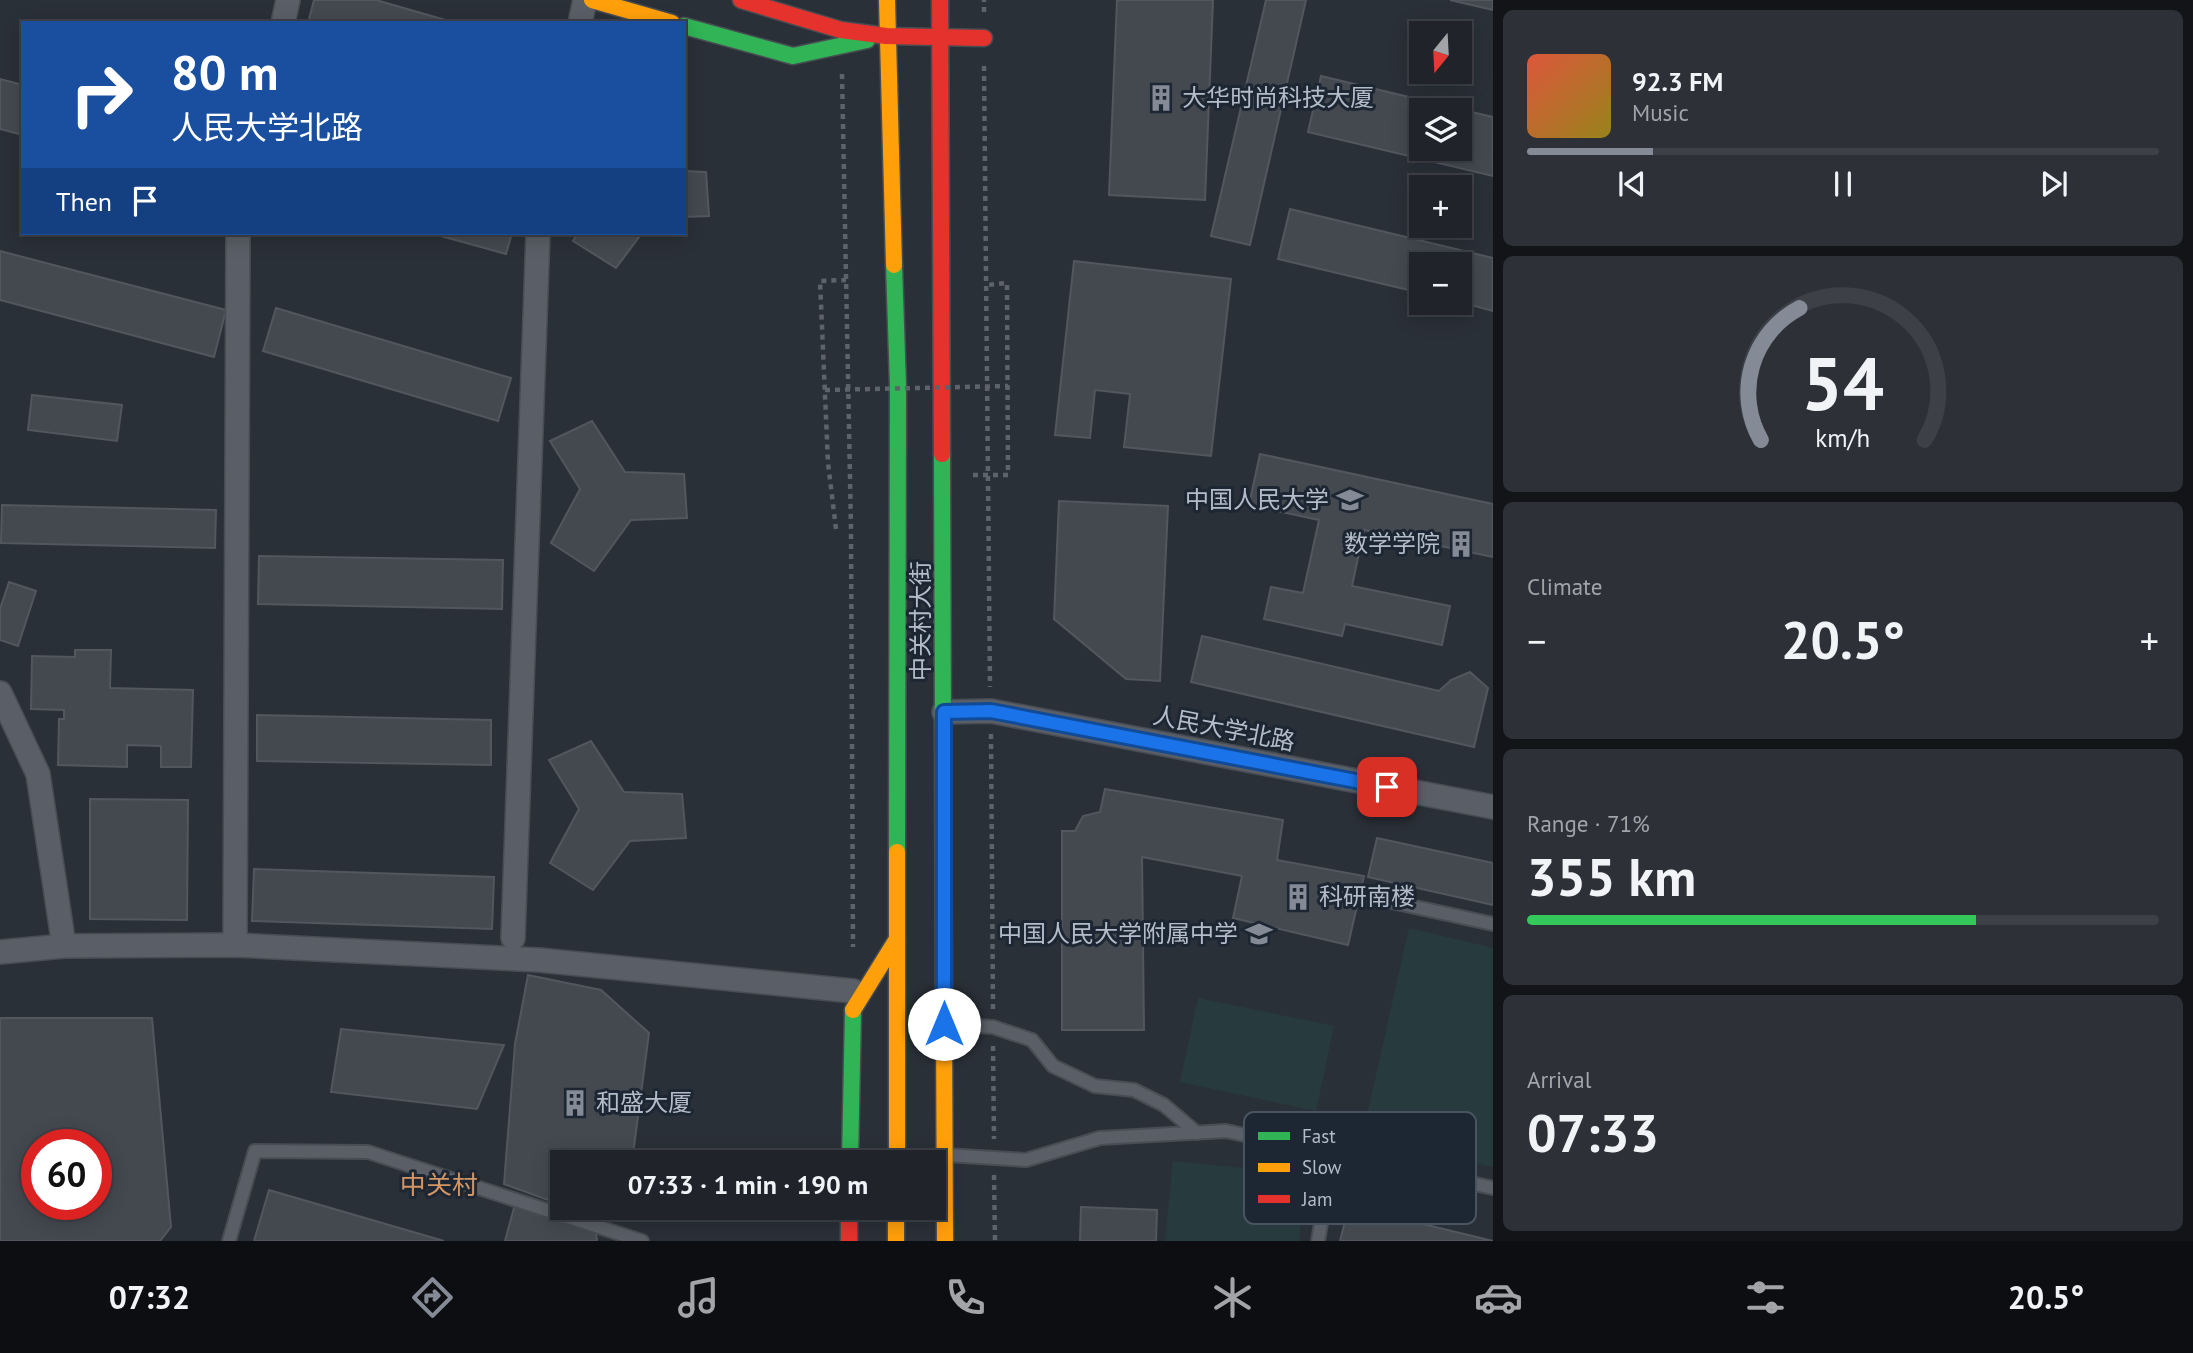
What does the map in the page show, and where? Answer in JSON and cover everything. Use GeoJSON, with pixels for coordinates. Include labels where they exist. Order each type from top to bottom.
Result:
{"type":"FeatureCollection","features":[{"type":"Feature","properties":{"kind":"main road"},"geometry":{"type":"LineString","coordinates":[[592,0],[666,21]]}},
{"type":"Feature","properties":{"kind":"main road"},"geometry":{"type":"LineString","coordinates":[[741,0],[841,30],[886,36],[984,38]]}},
{"type":"Feature","properties":{"kind":"main road","name":"中关村大街"},"geometry":{"type":"LineString","coordinates":[[887,0],[898,386],[897,1150]]}},
{"type":"Feature","properties":{"kind":"main road","name":"中关村大街"},"geometry":{"type":"LineString","coordinates":[[940,0],[944,1150]]}},
{"type":"Feature","properties":{"kind":"main road"},"geometry":{"type":"LineString","coordinates":[[686,27],[793,56],[886,36]]}},
{"type":"Feature","properties":{"kind":"main road"},"geometry":{"type":"LineString","coordinates":[[850,1150],[853,1001],[897,938]]}},
{"type":"Feature","properties":{"kind":"main road"},"geometry":{"type":"LineString","coordinates":[[849,1220],[849,1241]]}},
{"type":"Feature","properties":{"kind":"main road"},"geometry":{"type":"LineString","coordinates":[[896,1220],[896,1241]]}},
{"type":"Feature","properties":{"kind":"main road","name":"中关村大街"},"geometry":{"type":"LineString","coordinates":[[944,1220],[944,1241]]}},
{"type":"Feature","properties":{"kind":"street"},"geometry":{"type":"LineString","coordinates":[[283,21],[288,0]]}},
{"type":"Feature","properties":{"kind":"street"},"geometry":{"type":"LineString","coordinates":[[581,21],[586,0]]}},
{"type":"Feature","properties":{"kind":"street"},"geometry":{"type":"LineString","coordinates":[[235,945],[238,235]]}},
{"type":"Feature","properties":{"kind":"street"},"geometry":{"type":"LineString","coordinates":[[513,938],[538,235]]}},
{"type":"Feature","properties":{"kind":"street"},"geometry":{"type":"LineString","coordinates":[[0,693],[38,774],[64,946]]}},
{"type":"Feature","properties":{"kind":"street","name":"人民大学北路"},"geometry":{"type":"LineString","coordinates":[[944,712],[991,711],[1493,807]]}},
{"type":"Feature","properties":{"kind":"street"},"geometry":{"type":"LineString","coordinates":[[0,952],[64,946],[235,945],[539,960],[853,1001]]}},
{"type":"Feature","properties":{"kind":"lane"},"geometry":{"type":"LineString","coordinates":[[1378,899],[1493,924]]}},
{"type":"Feature","properties":{"kind":"lane"},"geometry":{"type":"LineString","coordinates":[[944,1024],[993,1027],[1032,1040],[1053,1066],[1095,1086],[1134,1090],[1164,1105],[1197,1133]]}},
{"type":"Feature","properties":{"kind":"lane"},"geometry":{"type":"LineString","coordinates":[[946,1155],[1026,1160],[1100,1138],[1226,1131],[1244,1135]]}},
{"type":"Feature","properties":{"kind":"lane"},"geometry":{"type":"LineString","coordinates":[[229,1241],[255,1151],[267,1151],[368,1152],[642,1241]]}},
{"type":"Feature","properties":{"kind":"path"},"geometry":{"type":"LineString","coordinates":[[984,0],[995,1241]]}},
{"type":"Feature","properties":{"kind":"path"},"geometry":{"type":"LineString","coordinates":[[841,46],[852,529],[853,949]]}},
{"type":"Feature","properties":{"kind":"path"},"geometry":{"type":"LineString","coordinates":[[836,529],[828,463],[820,281],[846,280]]}},
{"type":"Feature","properties":{"kind":"path"},"geometry":{"type":"LineString","coordinates":[[972,475],[1008,475],[1007,283],[988,285]]}},
{"type":"Feature","properties":{"kind":"path"},"geometry":{"type":"LineString","coordinates":[[825,390],[1008,386]]}},
{"type":"Feature","properties":{"kind":"green space"},"geometry":{"type":"Polygon","coordinates":[[[1409,928],[1493,948],[1493,1167],[1476,1163],[1476,1112],[1368,1112],[1409,928]]]}},
{"type":"Feature","properties":{"kind":"green space"},"geometry":{"type":"Polygon","coordinates":[[[1198,998],[1334,1026],[1316,1111],[1180,1082],[1198,998]]]}},
{"type":"Feature","properties":{"kind":"green space"},"geometry":{"type":"Polygon","coordinates":[[[1173,1161],[1244,1168],[1244,1224],[1301,1224],[1299,1241],[1165,1241],[1173,1161]]]}},
{"type":"Feature","properties":{"kind":"building"},"geometry":{"type":"Polygon","coordinates":[[[314,0],[376,0],[449,21],[309,21],[314,0]]]}},
{"type":"Feature","properties":{"kind":"building","name":"大华时尚科技大厦"},"geometry":{"type":"Polygon","coordinates":[[[1117,0],[1213,0],[1205,200],[1109,195],[1117,0]]]}},
{"type":"Feature","properties":{"kind":"building"},"geometry":{"type":"Polygon","coordinates":[[[1266,0],[1306,0],[1250,245],[1211,236],[1266,0]]]}},
{"type":"Feature","properties":{"kind":"building"},"geometry":{"type":"Polygon","coordinates":[[[1450,0],[1493,0],[1493,10],[1450,0]]]}},
{"type":"Feature","properties":{"kind":"building"},"geometry":{"type":"Polygon","coordinates":[[[1321,76],[1413,98],[1409,98],[1409,156],[1308,132],[1321,76]]]}},
{"type":"Feature","properties":{"kind":"building"},"geometry":{"type":"Polygon","coordinates":[[[0,79],[21,84],[21,134],[0,129],[0,79]]]}},
{"type":"Feature","properties":{"kind":"building"},"geometry":{"type":"Polygon","coordinates":[[[1472,112],[1493,117],[1493,176],[1430,161],[1472,161],[1472,112]]]}},
{"type":"Feature","properties":{"kind":"building"},"geometry":{"type":"Polygon","coordinates":[[[686,171],[706,172],[709,216],[686,217],[686,171]]]}},
{"type":"Feature","properties":{"kind":"building"},"geometry":{"type":"Polygon","coordinates":[[[1290,209],[1468,252],[1409,252],[1409,290],[1278,259],[1290,209]]]}},
{"type":"Feature","properties":{"kind":"building"},"geometry":{"type":"Polygon","coordinates":[[[437,235],[511,235],[506,254],[437,235]]]}},
{"type":"Feature","properties":{"kind":"building"},"geometry":{"type":"Polygon","coordinates":[[[577,235],[641,235],[616,268],[573,241],[577,235]]]}},
{"type":"Feature","properties":{"kind":"building"},"geometry":{"type":"Polygon","coordinates":[[[0,251],[226,310],[214,357],[0,300],[0,251]]]}},
{"type":"Feature","properties":{"kind":"building"},"geometry":{"type":"Polygon","coordinates":[[[1472,253],[1493,258],[1493,311],[1472,305],[1472,253]]]}},
{"type":"Feature","properties":{"kind":"building"},"geometry":{"type":"Polygon","coordinates":[[[1074,261],[1231,279],[1211,456],[1124,447],[1130,394],[1095,390],[1090,438],[1055,435],[1074,261]]]}},
{"type":"Feature","properties":{"kind":"building"},"geometry":{"type":"Polygon","coordinates":[[[276,308],[511,378],[498,421],[263,351],[276,308]]]}},
{"type":"Feature","properties":{"kind":"building"},"geometry":{"type":"Polygon","coordinates":[[[32,395],[122,405],[117,441],[28,430],[32,395]]]}},
{"type":"Feature","properties":{"kind":"building"},"geometry":{"type":"Polygon","coordinates":[[[592,421],[625,472],[684,474],[687,518],[631,520],[594,571],[551,543],[580,489],[550,441],[592,421]]]}},
{"type":"Feature","properties":{"kind":"building","name":"数学学院"},"geometry":{"type":"Polygon","coordinates":[[[1260,454],[1493,504],[1493,557],[1364,530],[1352,586],[1450,606],[1442,645],[1345,624],[1342,636],[1264,619],[1271,587],[1303,593],[1319,520],[1249,505],[1260,454]]]}},
{"type":"Feature","properties":{"kind":"building"},"geometry":{"type":"Polygon","coordinates":[[[1059,501],[1168,506],[1160,681],[1126,679],[1054,619],[1059,501]]]}},
{"type":"Feature","properties":{"kind":"building"},"geometry":{"type":"Polygon","coordinates":[[[2,505],[216,510],[215,548],[1,543],[2,505]]]}},
{"type":"Feature","properties":{"kind":"building"},"geometry":{"type":"Polygon","coordinates":[[[259,556],[503,560],[502,609],[258,604],[259,556]]]}},
{"type":"Feature","properties":{"kind":"building"},"geometry":{"type":"Polygon","coordinates":[[[9,582],[36,591],[18,646],[0,640],[0,609],[9,582]]]}},
{"type":"Feature","properties":{"kind":"building"},"geometry":{"type":"Polygon","coordinates":[[[1202,636],[1439,691],[1451,680],[1470,672],[1488,688],[1474,747],[1191,682],[1202,636]]]}},
{"type":"Feature","properties":{"kind":"building"},"geometry":{"type":"Polygon","coordinates":[[[75,650],[111,650],[110,688],[193,690],[191,767],[161,767],[161,746],[127,745],[127,767],[58,765],[59,719],[64,719],[64,710],[31,709],[32,656],[75,657],[75,650]]]}},
{"type":"Feature","properties":{"kind":"building"},"geometry":{"type":"Polygon","coordinates":[[[257,715],[491,720],[491,765],[257,761],[257,715]]]}},
{"type":"Feature","properties":{"kind":"building"},"geometry":{"type":"Polygon","coordinates":[[[591,741],[624,792],[682,794],[686,838],[630,841],[593,890],[550,863],[579,809],[549,760],[591,741]]]}},
{"type":"Feature","properties":{"kind":"building","name":"科研南楼"},"geometry":{"type":"Polygon","coordinates":[[[1105,789],[1283,820],[1277,860],[1364,876],[1348,945],[1233,918],[1242,876],[1142,857],[1144,1030],[1062,1030],[1062,831],[1075,831],[1083,816],[1100,812],[1105,789]]]}},
{"type":"Feature","properties":{"kind":"building"},"geometry":{"type":"Polygon","coordinates":[[[90,799],[188,800],[187,920],[90,919],[90,799]]]}},
{"type":"Feature","properties":{"kind":"building"},"geometry":{"type":"Polygon","coordinates":[[[1377,838],[1493,863],[1493,905],[1368,877],[1377,838]]]}},
{"type":"Feature","properties":{"kind":"building"},"geometry":{"type":"Polygon","coordinates":[[[254,869],[494,877],[492,929],[252,921],[254,869]]]}},
{"type":"Feature","properties":{"kind":"building","name":"和盛大厦"},"geometry":{"type":"Polygon","coordinates":[[[528,975],[601,990],[649,1033],[634,1150],[550,1150],[550,1201],[504,1184],[515,1044],[528,975]]]}},
{"type":"Feature","properties":{"kind":"building"},"geometry":{"type":"Polygon","coordinates":[[[0,1018],[152,1018],[171,1227],[160,1241],[0,1241],[0,1018]]]}},
{"type":"Feature","properties":{"kind":"building"},"geometry":{"type":"Polygon","coordinates":[[[341,1029],[504,1045],[477,1109],[331,1092],[341,1029]]]}},
{"type":"Feature","properties":{"kind":"building"},"geometry":{"type":"Polygon","coordinates":[[[269,1190],[444,1241],[254,1241],[269,1190]]]}},
{"type":"Feature","properties":{"kind":"building"},"geometry":{"type":"Polygon","coordinates":[[[515,1204],[550,1217],[550,1220],[560,1220],[596,1233],[597,1241],[505,1241],[515,1204]]]}},
{"type":"Feature","properties":{"kind":"building"},"geometry":{"type":"Polygon","coordinates":[[[1081,1207],[1157,1210],[1156,1241],[1080,1241],[1081,1207]]]}},
{"type":"Feature","properties":{"kind":"building"},"geometry":{"type":"Polygon","coordinates":[[[1344,1224],[1423,1224],[1493,1241],[1340,1241],[1344,1224]]]}},
{"type":"Feature","properties":{"kind":"traffic: fast"},"geometry":{"type":"LineString","coordinates":[[686,27],[793,56],[867,40]]}},
{"type":"Feature","properties":{"kind":"traffic: fast"},"geometry":{"type":"LineString","coordinates":[[894,265],[898,386],[897,852]]}},
{"type":"Feature","properties":{"kind":"traffic: fast"},"geometry":{"type":"LineString","coordinates":[[942,454],[944,1023]]}},
{"type":"Feature","properties":{"kind":"traffic: fast"},"geometry":{"type":"LineString","coordinates":[[850,1150],[853,1010]]}},
{"type":"Feature","properties":{"kind":"traffic: slow"},"geometry":{"type":"LineString","coordinates":[[592,0],[665,21]]}},
{"type":"Feature","properties":{"kind":"traffic: slow"},"geometry":{"type":"LineString","coordinates":[[887,0],[894,265]]}},
{"type":"Feature","properties":{"kind":"traffic: slow"},"geometry":{"type":"LineString","coordinates":[[897,852],[897,1150]]}},
{"type":"Feature","properties":{"kind":"traffic: slow"},"geometry":{"type":"LineString","coordinates":[[853,1010],[897,939]]}},
{"type":"Feature","properties":{"kind":"traffic: slow"},"geometry":{"type":"LineString","coordinates":[[944,1023],[945,1241]]}},
{"type":"Feature","properties":{"kind":"traffic: slow"},"geometry":{"type":"LineString","coordinates":[[896,1220],[896,1241]]}},
{"type":"Feature","properties":{"kind":"traffic: jam"},"geometry":{"type":"LineString","coordinates":[[741,0],[841,30],[886,36],[984,38]]}},
{"type":"Feature","properties":{"kind":"traffic: jam"},"geometry":{"type":"LineString","coordinates":[[940,0],[942,454]]}},
{"type":"Feature","properties":{"kind":"traffic: jam"},"geometry":{"type":"LineString","coordinates":[[849,1220],[849,1241]]}},
{"type":"Feature","properties":{"kind":"place","name":"大华时尚科技大厦"},"geometry":{"type":"Point","coordinates":[1161,98]}},
{"type":"Feature","properties":{"kind":"place","name":"中国人民大学"},"geometry":{"type":"Point","coordinates":[1350,500]}},
{"type":"Feature","properties":{"kind":"place","name":"数学学院"},"geometry":{"type":"Point","coordinates":[1461,544]}},
{"type":"Feature","properties":{"kind":"place","name":"科研南楼"},"geometry":{"type":"Point","coordinates":[1298,897]}},
{"type":"Feature","properties":{"kind":"place","name":"中国人民大学附属中学"},"geometry":{"type":"Point","coordinates":[1259,934]}},
{"type":"Feature","properties":{"kind":"place","name":"和盛大厦"},"geometry":{"type":"Point","coordinates":[575,1103]}},
{"type":"Feature","properties":{"kind":"district","name":"中关村"},"geometry":{"type":"Point","coordinates":[439,1185]}},
{"type":"Feature","properties":{"kind":"route"},"geometry":{"type":"LineString","coordinates":[[944,1024],[944,712],[991,711],[1387,787]]}}]}
